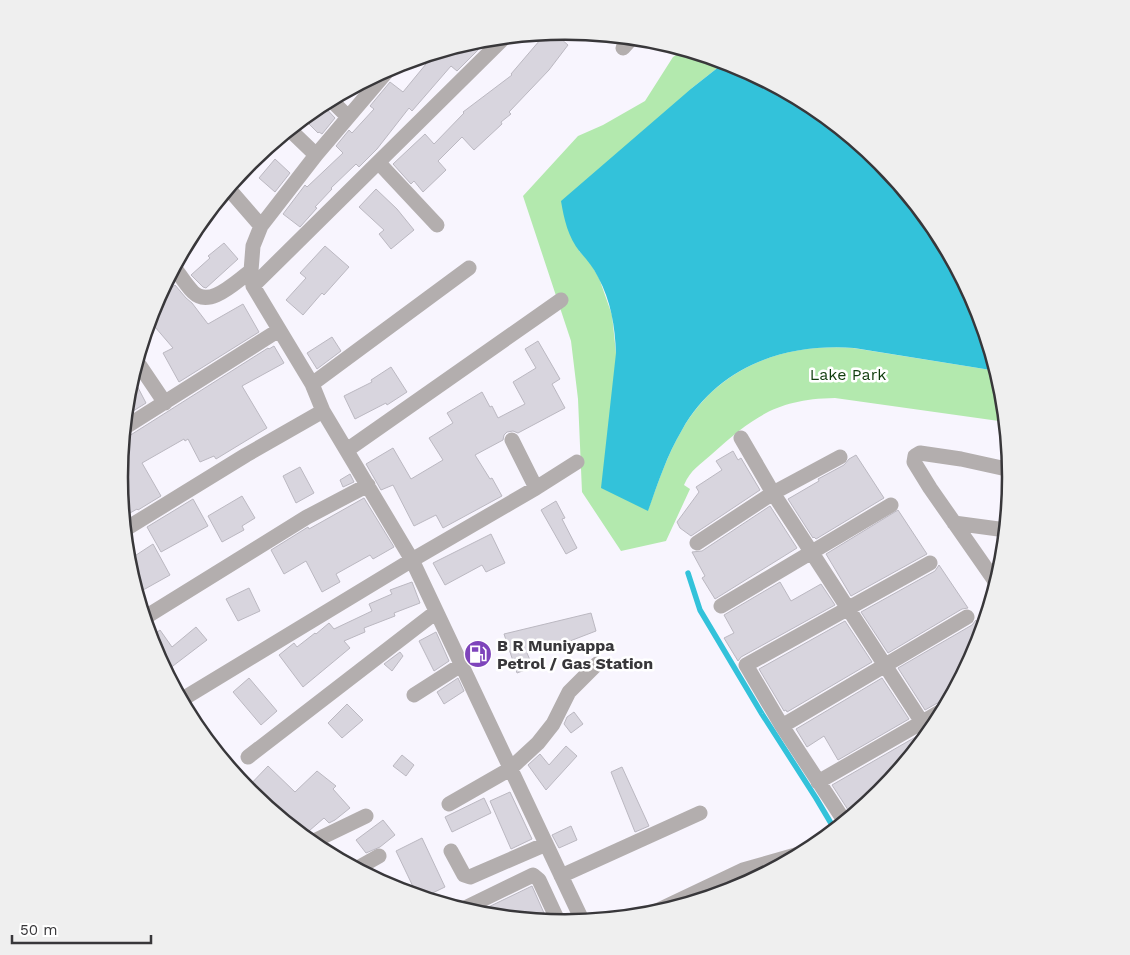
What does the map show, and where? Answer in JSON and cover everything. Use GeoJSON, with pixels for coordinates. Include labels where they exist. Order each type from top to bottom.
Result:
{"type":"FeatureCollection","features":[{"type":"Feature","properties":{"kind":"street"},"geometry":{"type":"LineString","coordinates":[[253,286],[496,46]]}},
{"type":"Feature","properties":{"kind":"street"},"geometry":{"type":"LineString","coordinates":[[378,82],[316,155],[261,226],[254,246],[251,271],[253,286],[312,384],[323,410],[412,560],[579,915]]}},
{"type":"Feature","properties":{"kind":"street"},"geometry":{"type":"LineString","coordinates":[[336,105],[348,117]]}},
{"type":"Feature","properties":{"kind":"street"},"geometry":{"type":"LineString","coordinates":[[294,134],[316,155]]}},
{"type":"Feature","properties":{"kind":"street"},"geometry":{"type":"LineString","coordinates":[[379,163],[437,225]]}},
{"type":"Feature","properties":{"kind":"street"},"geometry":{"type":"LineString","coordinates":[[233,193],[261,226]]}},
{"type":"Feature","properties":{"kind":"street"},"geometry":{"type":"LineString","coordinates":[[312,384],[469,268]]}},
{"type":"Feature","properties":{"kind":"street"},"geometry":{"type":"LineString","coordinates":[[179,273],[194,294],[210,298],[251,271]]}},
{"type":"Feature","properties":{"kind":"street"},"geometry":{"type":"LineString","coordinates":[[347,450],[561,300]]}},
{"type":"Feature","properties":{"kind":"street"},"geometry":{"type":"LineString","coordinates":[[131,424],[280,330]]}},
{"type":"Feature","properties":{"kind":"street"},"geometry":{"type":"LineString","coordinates":[[141,368],[165,403]]}},
{"type":"Feature","properties":{"kind":"street"},"geometry":{"type":"LineString","coordinates":[[130,526],[323,410]]}},
{"type":"Feature","properties":{"kind":"street"},"geometry":{"type":"LineString","coordinates":[[741,438],[811,552],[925,726]]}},
{"type":"Feature","properties":{"kind":"street"},"geometry":{"type":"LineString","coordinates":[[512,440],[536,488]]}},
{"type":"Feature","properties":{"kind":"street"},"geometry":{"type":"LineString","coordinates":[[992,570],[954,523],[914,462],[916,456],[920,453],[961,459],[1002,468]]}},
{"type":"Feature","properties":{"kind":"street"},"geometry":{"type":"LineString","coordinates":[[697,543],[773,492],[840,457]]}},
{"type":"Feature","properties":{"kind":"street"},"geometry":{"type":"LineString","coordinates":[[186,697],[577,462]]}},
{"type":"Feature","properties":{"kind":"street"},"geometry":{"type":"LineString","coordinates":[[150,614],[307,517],[368,485]]}},
{"type":"Feature","properties":{"kind":"street"},"geometry":{"type":"LineString","coordinates":[[720,606],[890,505]]}},
{"type":"Feature","properties":{"kind":"street"},"geometry":{"type":"LineString","coordinates":[[954,523],[1000,529]]}},
{"type":"Feature","properties":{"kind":"street"},"geometry":{"type":"LineString","coordinates":[[841,816],[782,726],[746,665],[930,563]]}},
{"type":"Feature","properties":{"kind":"street"},"geometry":{"type":"LineString","coordinates":[[248,757],[436,612]]}},
{"type":"Feature","properties":{"kind":"street"},"geometry":{"type":"LineString","coordinates":[[782,726],[967,617]]}},
{"type":"Feature","properties":{"kind":"street"},"geometry":{"type":"LineString","coordinates":[[449,804],[510,769],[538,744],[553,724],[569,692],[597,664]]}},
{"type":"Feature","properties":{"kind":"street"},"geometry":{"type":"LineString","coordinates":[[414,695],[461,665]]}},
{"type":"Feature","properties":{"kind":"street"},"geometry":{"type":"LineString","coordinates":[[818,782],[923,730]]}},
{"type":"Feature","properties":{"kind":"street"},"geometry":{"type":"LineString","coordinates":[[561,876],[700,813]]}},
{"type":"Feature","properties":{"kind":"street"},"geometry":{"type":"LineString","coordinates":[[319,839],[366,816]]}},
{"type":"Feature","properties":{"kind":"street"},"geometry":{"type":"LineString","coordinates":[[451,851],[464,875],[470,877],[546,844]]}},
{"type":"Feature","properties":{"kind":"street"},"geometry":{"type":"LineString","coordinates":[[363,865],[379,856]]}},
{"type":"Feature","properties":{"kind":"street"},"geometry":{"type":"LineString","coordinates":[[682,899],[743,870],[776,861]]}},
{"type":"Feature","properties":{"kind":"street"},"geometry":{"type":"LineString","coordinates":[[472,905],[533,875],[539,880],[555,915]]}},
{"type":"Feature","properties":{"kind":"green space","name":"Lake Park"},"geometry":{"type":"Polygon","coordinates":[[[677,55],[718,68],[692,88],[579,251],[589,261],[599,278],[612,315],[616,353],[648,510],[672,449],[697,408],[714,390],[734,375],[778,355],[802,350],[853,348],[989,370],[999,421],[835,398],[815,399],[781,406],[767,412],[740,430],[693,471],[684,485],[690,489],[666,541],[621,551],[582,492],[578,399],[571,341],[523,196],[578,136],[603,125],[645,101],[673,57],[677,55]]]}},
{"type":"Feature","properties":{"kind":"water"},"geometry":{"type":"Polygon","coordinates":[[[718,68],[732,73],[759,85],[808,114],[831,130],[874,168],[912,211],[944,259],[969,310],[989,370],[854,348],[803,350],[778,355],[755,364],[733,375],[714,390],[697,408],[672,449],[648,511],[601,488],[616,353],[615,333],[609,304],[602,286],[594,270],[576,246],[570,234],[561,201],[718,68]]]}},
{"type":"Feature","properties":{"kind":"building"},"geometry":{"type":"Polygon","coordinates":[[[562,40],[568,45],[549,70],[509,112],[511,114],[474,150],[462,137],[438,161],[446,170],[423,192],[414,181],[411,184],[393,164],[425,134],[434,144],[463,112],[511,74],[539,41],[562,40]]]}},
{"type":"Feature","properties":{"kind":"building"},"geometry":{"type":"Polygon","coordinates":[[[480,48],[457,71],[451,66],[412,111],[409,108],[377,149],[359,167],[356,164],[331,188],[300,227],[283,214],[305,185],[307,187],[343,153],[336,146],[349,130],[352,133],[374,109],[370,106],[390,82],[403,92],[426,64],[424,63],[480,48]]]}},
{"type":"Feature","properties":{"kind":"building"},"geometry":{"type":"Polygon","coordinates":[[[328,110],[335,118],[322,134],[318,133],[308,123],[328,110]]]}},
{"type":"Feature","properties":{"kind":"building"},"geometry":{"type":"Polygon","coordinates":[[[275,159],[290,173],[275,192],[259,178],[275,159]]]}},
{"type":"Feature","properties":{"kind":"building"},"geometry":{"type":"Polygon","coordinates":[[[376,189],[397,209],[414,230],[391,249],[379,234],[384,230],[359,207],[376,189]]]}},
{"type":"Feature","properties":{"kind":"building"},"geometry":{"type":"Polygon","coordinates":[[[224,243],[238,259],[206,288],[203,287],[191,275],[210,258],[208,256],[224,243]]]}},
{"type":"Feature","properties":{"kind":"building"},"geometry":{"type":"Polygon","coordinates":[[[325,246],[349,267],[324,295],[322,293],[303,315],[286,300],[306,278],[300,273],[325,246]]]}},
{"type":"Feature","properties":{"kind":"building"},"geometry":{"type":"Polygon","coordinates":[[[175,285],[208,324],[243,304],[259,332],[179,382],[163,353],[173,348],[155,327],[171,288],[175,285]]]}},
{"type":"Feature","properties":{"kind":"building"},"geometry":{"type":"Polygon","coordinates":[[[332,337],[341,351],[317,369],[307,353],[332,337]]]}},
{"type":"Feature","properties":{"kind":"building"},"geometry":{"type":"Polygon","coordinates":[[[538,341],[560,379],[552,384],[565,408],[518,433],[513,431],[507,432],[503,440],[475,455],[490,479],[492,478],[502,496],[443,528],[436,515],[414,526],[393,485],[381,490],[366,464],[393,448],[411,479],[443,460],[429,438],[453,423],[447,413],[482,392],[498,418],[525,404],[513,382],[536,368],[525,349],[538,341]]]}},
{"type":"Feature","properties":{"kind":"building"},"geometry":{"type":"Polygon","coordinates":[[[274,346],[284,363],[242,386],[267,428],[216,459],[214,456],[200,462],[188,439],[185,441],[184,439],[142,463],[161,496],[129,514],[129,436],[274,346]]]}},
{"type":"Feature","properties":{"kind":"building"},"geometry":{"type":"Polygon","coordinates":[[[391,367],[407,392],[387,405],[386,403],[355,419],[344,396],[372,382],[371,380],[391,367]]]}},
{"type":"Feature","properties":{"kind":"building"},"geometry":{"type":"Polygon","coordinates":[[[137,386],[146,403],[133,411],[137,386]]]}},
{"type":"Feature","properties":{"kind":"building"},"geometry":{"type":"Polygon","coordinates":[[[733,451],[738,460],[741,458],[760,490],[691,536],[680,528],[677,522],[699,492],[696,487],[722,470],[716,461],[733,451]]]}},
{"type":"Feature","properties":{"kind":"building"},"geometry":{"type":"Polygon","coordinates":[[[856,455],[884,498],[816,539],[813,538],[788,499],[819,481],[818,479],[844,465],[856,455]]]}},
{"type":"Feature","properties":{"kind":"building"},"geometry":{"type":"Polygon","coordinates":[[[300,467],[314,493],[296,503],[283,476],[300,467]]]}},
{"type":"Feature","properties":{"kind":"building"},"geometry":{"type":"Polygon","coordinates":[[[350,474],[354,482],[343,487],[340,480],[350,474]]]}},
{"type":"Feature","properties":{"kind":"building"},"geometry":{"type":"Polygon","coordinates":[[[242,496],[255,518],[242,526],[244,530],[222,542],[208,516],[242,496]]]}},
{"type":"Feature","properties":{"kind":"building"},"geometry":{"type":"Polygon","coordinates":[[[364,498],[394,547],[373,559],[370,555],[336,574],[340,582],[322,592],[306,561],[284,574],[271,550],[308,527],[309,529],[364,498]]]}},
{"type":"Feature","properties":{"kind":"building"},"geometry":{"type":"Polygon","coordinates":[[[193,499],[208,526],[161,552],[147,527],[193,499]]]}},
{"type":"Feature","properties":{"kind":"building"},"geometry":{"type":"Polygon","coordinates":[[[556,501],[565,518],[562,519],[577,548],[566,554],[541,510],[556,501]]]}},
{"type":"Feature","properties":{"kind":"building"},"geometry":{"type":"Polygon","coordinates":[[[770,506],[797,548],[715,599],[702,578],[705,576],[692,552],[702,551],[770,506]]]}},
{"type":"Feature","properties":{"kind":"building"},"geometry":{"type":"Polygon","coordinates":[[[898,510],[927,554],[851,596],[826,554],[898,510]]]}},
{"type":"Feature","properties":{"kind":"building"},"geometry":{"type":"Polygon","coordinates":[[[491,534],[505,563],[486,572],[482,565],[445,585],[433,563],[491,534]]]}},
{"type":"Feature","properties":{"kind":"building"},"geometry":{"type":"Polygon","coordinates":[[[153,544],[170,575],[142,591],[135,556],[153,544]]]}},
{"type":"Feature","properties":{"kind":"building"},"geometry":{"type":"Polygon","coordinates":[[[939,565],[968,608],[962,609],[888,653],[861,612],[935,571],[939,565]]]}},
{"type":"Feature","properties":{"kind":"building"},"geometry":{"type":"Polygon","coordinates":[[[412,582],[420,603],[394,613],[395,616],[364,628],[365,632],[344,641],[350,648],[303,687],[279,655],[294,643],[297,647],[329,623],[334,629],[372,611],[369,604],[392,594],[390,590],[412,582]]]}},
{"type":"Feature","properties":{"kind":"building"},"geometry":{"type":"Polygon","coordinates":[[[780,582],[791,601],[821,584],[835,605],[741,657],[738,661],[724,638],[734,633],[724,615],[780,582]]]}},
{"type":"Feature","properties":{"kind":"building"},"geometry":{"type":"Polygon","coordinates":[[[249,588],[260,611],[238,621],[226,599],[249,588]]]}},
{"type":"Feature","properties":{"kind":"building"},"geometry":{"type":"Polygon","coordinates":[[[591,613],[596,631],[557,646],[556,643],[527,653],[533,667],[517,673],[504,634],[591,613]]]}},
{"type":"Feature","properties":{"kind":"building"},"geometry":{"type":"Polygon","coordinates":[[[976,620],[977,622],[969,645],[944,696],[941,701],[925,710],[898,668],[972,625],[976,620]]]}},
{"type":"Feature","properties":{"kind":"building"},"geometry":{"type":"Polygon","coordinates":[[[845,621],[872,662],[787,712],[786,710],[784,711],[759,669],[845,621]]]}},
{"type":"Feature","properties":{"kind":"building"},"geometry":{"type":"Polygon","coordinates":[[[196,627],[207,640],[171,667],[156,633],[160,630],[172,647],[196,627]]]}},
{"type":"Feature","properties":{"kind":"building"},"geometry":{"type":"Polygon","coordinates":[[[436,632],[449,661],[434,671],[419,641],[436,632]]]}},
{"type":"Feature","properties":{"kind":"building"},"geometry":{"type":"Polygon","coordinates":[[[400,652],[403,656],[392,671],[384,664],[400,652]]]}},
{"type":"Feature","properties":{"kind":"building"},"geometry":{"type":"Polygon","coordinates":[[[249,678],[277,711],[261,725],[233,692],[249,678]]]}},
{"type":"Feature","properties":{"kind":"building"},"geometry":{"type":"Polygon","coordinates":[[[458,678],[464,691],[444,704],[437,692],[458,678]]]}},
{"type":"Feature","properties":{"kind":"building"},"geometry":{"type":"Polygon","coordinates":[[[882,678],[909,719],[838,760],[824,736],[807,747],[796,729],[882,678]]]}},
{"type":"Feature","properties":{"kind":"building"},"geometry":{"type":"Polygon","coordinates":[[[347,704],[363,720],[342,738],[328,723],[347,704]]]}},
{"type":"Feature","properties":{"kind":"building"},"geometry":{"type":"Polygon","coordinates":[[[574,712],[583,724],[571,733],[564,724],[567,717],[574,712]]]}},
{"type":"Feature","properties":{"kind":"building"},"geometry":{"type":"Polygon","coordinates":[[[918,735],[894,766],[848,810],[832,785],[918,735]]]}},
{"type":"Feature","properties":{"kind":"building"},"geometry":{"type":"Polygon","coordinates":[[[566,746],[577,756],[546,790],[528,765],[540,754],[549,765],[566,746]]]}},
{"type":"Feature","properties":{"kind":"building"},"geometry":{"type":"Polygon","coordinates":[[[402,755],[414,765],[406,776],[393,766],[402,755]]]}},
{"type":"Feature","properties":{"kind":"building"},"geometry":{"type":"Polygon","coordinates":[[[268,766],[295,792],[317,771],[336,786],[333,789],[350,808],[329,823],[324,818],[308,832],[252,783],[268,766]]]}},
{"type":"Feature","properties":{"kind":"building"},"geometry":{"type":"Polygon","coordinates":[[[622,767],[649,826],[635,832],[611,772],[622,767]]]}},
{"type":"Feature","properties":{"kind":"building"},"geometry":{"type":"Polygon","coordinates":[[[510,792],[532,839],[511,849],[490,801],[510,792]]]}},
{"type":"Feature","properties":{"kind":"building"},"geometry":{"type":"Polygon","coordinates":[[[484,798],[491,813],[452,832],[445,817],[484,798]]]}},
{"type":"Feature","properties":{"kind":"building"},"geometry":{"type":"Polygon","coordinates":[[[383,820],[395,835],[380,847],[366,853],[356,840],[383,820]]]}},
{"type":"Feature","properties":{"kind":"building"},"geometry":{"type":"Polygon","coordinates":[[[571,826],[577,840],[559,848],[552,835],[571,826]]]}},
{"type":"Feature","properties":{"kind":"building"},"geometry":{"type":"Polygon","coordinates":[[[422,838],[445,887],[431,894],[414,888],[396,851],[422,838]]]}},
{"type":"Feature","properties":{"kind":"building"},"geometry":{"type":"Polygon","coordinates":[[[532,886],[545,914],[508,911],[487,908],[532,886]]]}},
{"type":"Feature","properties":{"kind":"waterway"},"geometry":{"type":"LineString","coordinates":[[688,573],[700,610],[762,714],[832,824]]}},
{"type":"Feature","properties":{"kind":"place","name":"B R Muniyappa Petrol / Gas Station"},"geometry":{"type":"Point","coordinates":[478,654]}}]}
